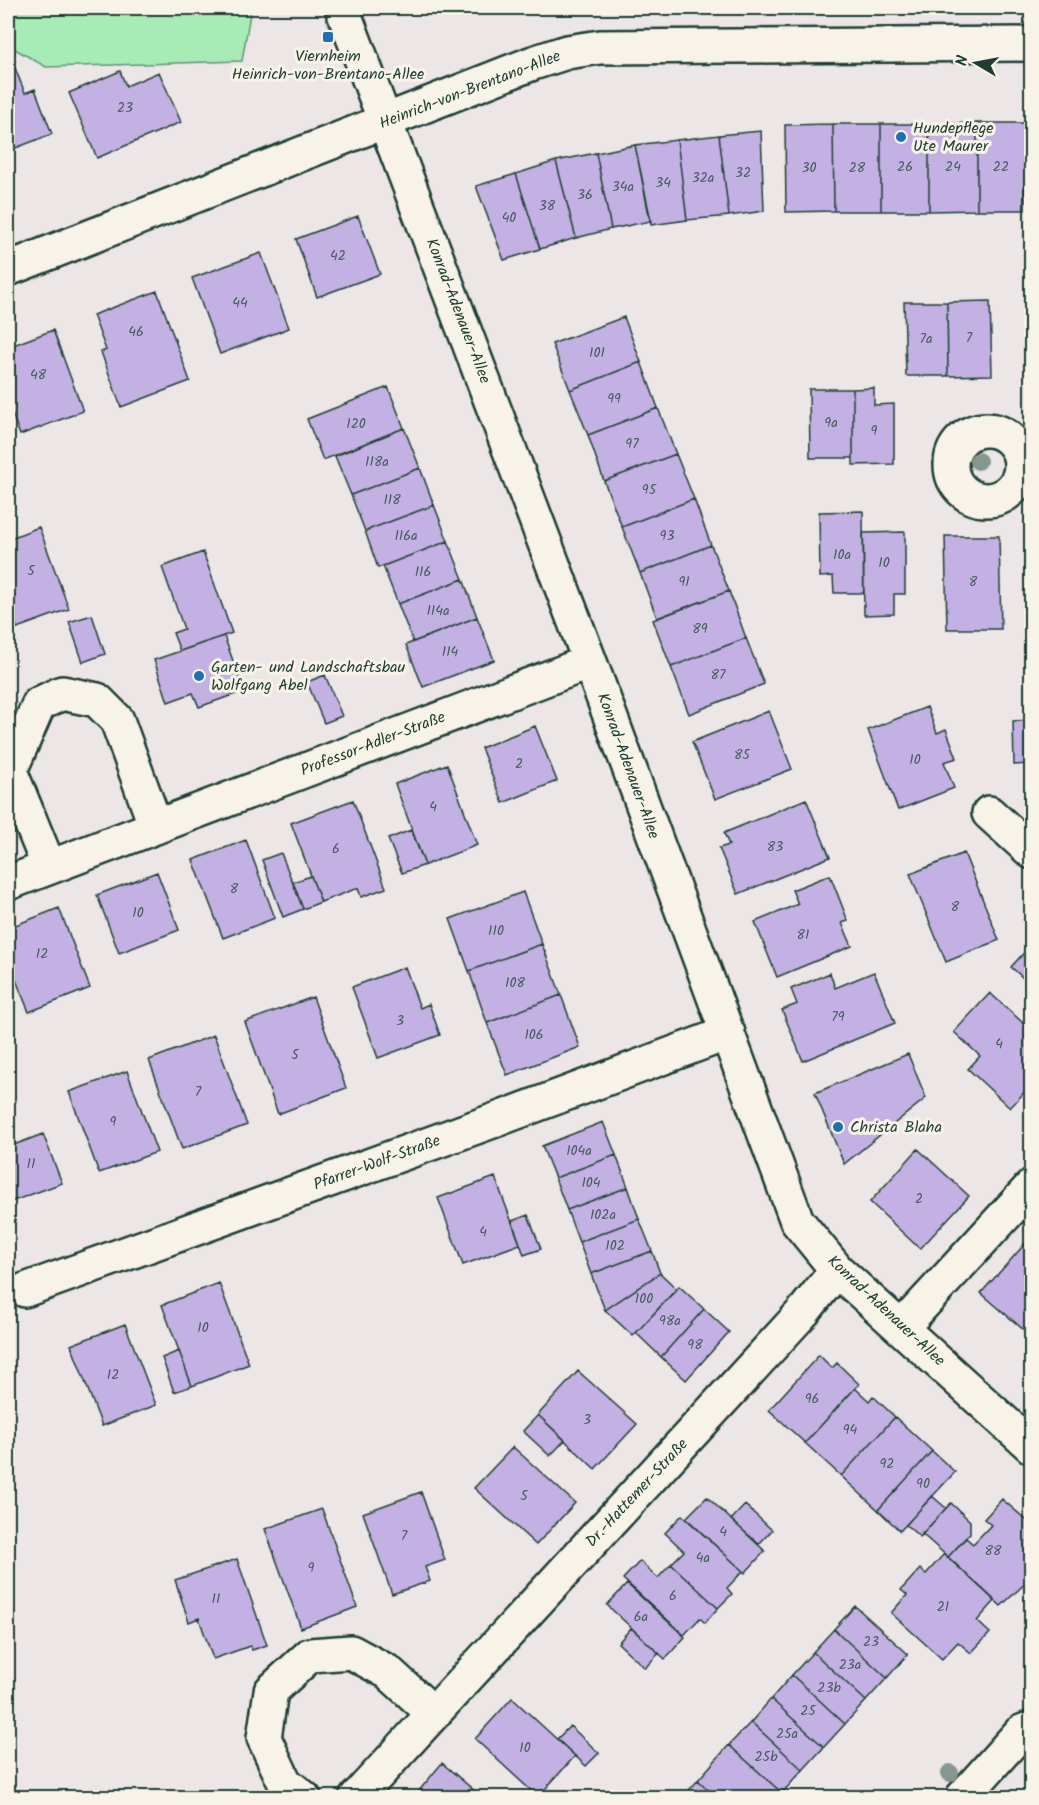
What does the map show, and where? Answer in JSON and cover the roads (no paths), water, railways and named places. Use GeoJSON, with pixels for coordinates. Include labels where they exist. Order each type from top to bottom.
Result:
{"type":"FeatureCollection","features":[{"type":"Feature","properties":{"kind":"street","name":"Konrad-Adenauer-Allee"},"geometry":{"type":"LineString","coordinates":[[342,8],[590,662],[797,1221],[837,1270],[1032,1447]]}},
{"type":"Feature","properties":{"kind":"street","name":"Heinrich-von-Brentano-Allee"},"geometry":{"type":"LineString","coordinates":[[8,269],[533,63],[567,52],[600,46],[1032,44]]}},
{"type":"Feature","properties":{"kind":"street","name":"Professor-Adler-Straße"},"geometry":{"type":"LineString","coordinates":[[8,883],[590,662]]}},
{"type":"Feature","properties":{"kind":"street"},"geometry":{"type":"LineString","coordinates":[[49,867],[10,771],[39,705],[62,693],[97,700],[117,720],[156,827]]}},
{"type":"Feature","properties":{"kind":"street"},"geometry":{"type":"LineString","coordinates":[[989,813],[1032,852]]}},
{"type":"Feature","properties":{"kind":"street","name":"Pfarrer-Wolf-Straße"},"geometry":{"type":"LineString","coordinates":[[26,1290],[728,1033]]}},
{"type":"Feature","properties":{"kind":"street"},"geometry":{"type":"LineString","coordinates":[[902,1327],[1032,1186]]}},
{"type":"Feature","properties":{"kind":"street","name":"Dr.-Hattemer-Straße"},"geometry":{"type":"LineString","coordinates":[[356,1797],[432,1712],[692,1434],[804,1311],[837,1270]]}},
{"type":"Feature","properties":{"kind":"street"},"geometry":{"type":"LineString","coordinates":[[303,1797],[285,1783],[264,1738],[271,1691],[310,1655],[351,1652],[388,1672],[432,1712]]}},
{"type":"Feature","properties":{"kind":"street"},"geometry":{"type":"LineString","coordinates":[[962,1797],[1021,1732],[1032,1728]]}},
{"type":"Feature","properties":{"kind":"place","name":"Viernheim Heinrich-von-Brentano-Allee"},"geometry":{"type":"Point","coordinates":[328,37]}},
{"type":"Feature","properties":{"kind":"place","name":"Hundepflege Ute Maurer"},"geometry":{"type":"Point","coordinates":[901,137]}},
{"type":"Feature","properties":{"kind":"place","name":"Garten- und Landschaftsbau Wolfgang Abel"},"geometry":{"type":"Point","coordinates":[199,676]}},
{"type":"Feature","properties":{"kind":"place","name":"Christa Blaha"},"geometry":{"type":"Point","coordinates":[838,1127]}}]}
